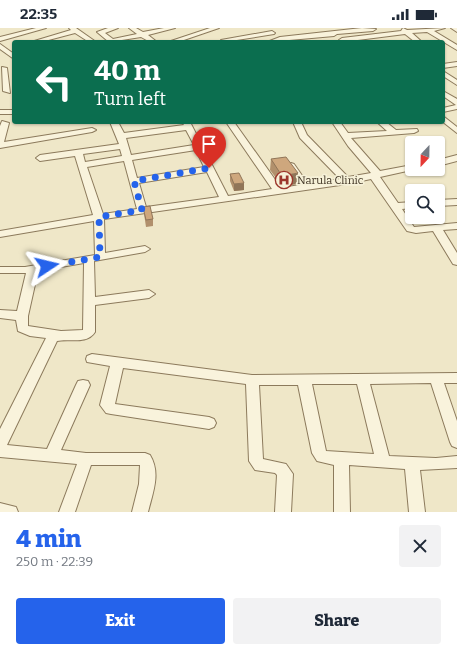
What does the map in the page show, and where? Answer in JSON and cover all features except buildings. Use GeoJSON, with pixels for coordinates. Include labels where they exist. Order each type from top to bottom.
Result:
{"type":"FeatureCollection","features":[{"type":"Feature","properties":{"kind":"street"},"geometry":{"type":"LineString","coordinates":[[0,39],[43,28]]}},
{"type":"Feature","properties":{"kind":"street"},"geometry":{"type":"LineString","coordinates":[[110,40],[100,32],[115,28]]}},
{"type":"Feature","properties":{"kind":"street"},"geometry":{"type":"LineString","coordinates":[[132,28],[151,40]]}},
{"type":"Feature","properties":{"kind":"street"},"geometry":{"type":"LineString","coordinates":[[121,40],[172,28]]}},
{"type":"Feature","properties":{"kind":"street"},"geometry":{"type":"LineString","coordinates":[[186,40],[214,28],[224,40]]}},
{"type":"Feature","properties":{"kind":"street"},"geometry":{"type":"LineString","coordinates":[[294,28],[312,40]]}},
{"type":"Feature","properties":{"kind":"street"},"geometry":{"type":"LineString","coordinates":[[400,28],[415,40]]}},
{"type":"Feature","properties":{"kind":"street"},"geometry":{"type":"LineString","coordinates":[[350,40],[442,28]]}},
{"type":"Feature","properties":{"kind":"street"},"geometry":{"type":"LineString","coordinates":[[40,40],[76,29],[90,40]]}},
{"type":"Feature","properties":{"kind":"street"},"geometry":{"type":"LineString","coordinates":[[229,40],[268,29],[280,39]]}},
{"type":"Feature","properties":{"kind":"street"},"geometry":{"type":"LineString","coordinates":[[277,40],[332,31],[372,29],[388,40]]}},
{"type":"Feature","properties":{"kind":"street"},"geometry":{"type":"LineString","coordinates":[[427,29],[457,48]]}},
{"type":"Feature","properties":{"kind":"street"},"geometry":{"type":"LineString","coordinates":[[332,31],[341,40]]}},
{"type":"Feature","properties":{"kind":"street"},"geometry":{"type":"LineString","coordinates":[[1,49],[12,47]]}},
{"type":"Feature","properties":{"kind":"street"},"geometry":{"type":"LineString","coordinates":[[1,49],[12,56]]}},
{"type":"Feature","properties":{"kind":"street"},"geometry":{"type":"LineString","coordinates":[[7,91],[2,68],[12,66]]}},
{"type":"Feature","properties":{"kind":"street"},"geometry":{"type":"LineString","coordinates":[[446,78],[457,83]]}},
{"type":"Feature","properties":{"kind":"street"},"geometry":{"type":"LineString","coordinates":[[445,95],[457,103]]}},
{"type":"Feature","properties":{"kind":"street"},"geometry":{"type":"LineString","coordinates":[[445,110],[457,107]]}},
{"type":"Feature","properties":{"kind":"street"},"geometry":{"type":"LineString","coordinates":[[0,112],[12,112]]}},
{"type":"Feature","properties":{"kind":"street"},"geometry":{"type":"LineString","coordinates":[[445,120],[457,131]]}},
{"type":"Feature","properties":{"kind":"street"},"geometry":{"type":"LineString","coordinates":[[0,141],[6,123]]}},
{"type":"Feature","properties":{"kind":"street"},"geometry":{"type":"LineString","coordinates":[[115,124],[121,136],[142,210]]}},
{"type":"Feature","properties":{"kind":"street"},"geometry":{"type":"LineString","coordinates":[[121,136],[187,124],[225,199]]}},
{"type":"Feature","properties":{"kind":"street"},"geometry":{"type":"LineString","coordinates":[[231,124],[278,191]]}},
{"type":"Feature","properties":{"kind":"street"},"geometry":{"type":"LineString","coordinates":[[297,124],[303,136],[347,181]]}},
{"type":"Feature","properties":{"kind":"street"},"geometry":{"type":"LineString","coordinates":[[337,124],[376,175],[411,229],[416,230],[457,226]]}},
{"type":"Feature","properties":{"kind":"street"},"geometry":{"type":"LineString","coordinates":[[384,124],[394,132]]}},
{"type":"Feature","properties":{"kind":"street"},"geometry":{"type":"LineString","coordinates":[[0,145],[92,130]]}},
{"type":"Feature","properties":{"kind":"street"},"geometry":{"type":"LineString","coordinates":[[346,136],[414,131]]}},
{"type":"Feature","properties":{"kind":"street"},"geometry":{"type":"LineString","coordinates":[[40,158],[123,146]]}},
{"type":"Feature","properties":{"kind":"street"},"geometry":{"type":"LineString","coordinates":[[81,165],[199,147]]}},
{"type":"Feature","properties":{"kind":"street"},"geometry":{"type":"LineString","coordinates":[[33,269],[22,316],[23,329],[58,335],[83,336],[89,332],[89,302],[99,217],[78,153]]}},
{"type":"Feature","properties":{"kind":"street"},"geometry":{"type":"LineString","coordinates":[[445,162],[455,161]]}},
{"type":"Feature","properties":{"kind":"street"},"geometry":{"type":"LineString","coordinates":[[291,166],[306,187]]}},
{"type":"Feature","properties":{"kind":"street"},"geometry":{"type":"LineString","coordinates":[[134,181],[209,168]]}},
{"type":"Feature","properties":{"kind":"street"},"geometry":{"type":"LineString","coordinates":[[0,234],[142,210],[347,181],[405,169]]}},
{"type":"Feature","properties":{"kind":"street"},"geometry":{"type":"LineString","coordinates":[[445,203],[457,202]]}},
{"type":"Feature","properties":{"kind":"street"},"geometry":{"type":"LineString","coordinates":[[396,206],[405,205]]}},
{"type":"Feature","properties":{"kind":"street"},"geometry":{"type":"LineString","coordinates":[[436,228],[457,261]]}},
{"type":"Feature","properties":{"kind":"street"},"geometry":{"type":"LineString","coordinates":[[0,270],[33,269],[145,249]]}},
{"type":"Feature","properties":{"kind":"street"},"geometry":{"type":"LineString","coordinates":[[89,302],[149,294]]}},
{"type":"Feature","properties":{"kind":"street"},"geometry":{"type":"LineString","coordinates":[[0,314],[22,316]]}},
{"type":"Feature","properties":{"kind":"street"},"geometry":{"type":"LineString","coordinates":[[0,444],[50,340],[58,335]]}},
{"type":"Feature","properties":{"kind":"street"},"geometry":{"type":"LineString","coordinates":[[92,360],[252,380],[457,378]]}},
{"type":"Feature","properties":{"kind":"street"},"geometry":{"type":"LineString","coordinates":[[117,364],[107,405],[111,409],[209,423]]}},
{"type":"Feature","properties":{"kind":"street"},"geometry":{"type":"LineString","coordinates":[[362,379],[383,461]]}},
{"type":"Feature","properties":{"kind":"street"},"geometry":{"type":"LineString","coordinates":[[436,379],[457,442]]}},
{"type":"Feature","properties":{"kind":"street"},"geometry":{"type":"LineString","coordinates":[[252,380],[256,461],[260,466],[276,466],[283,470],[285,474],[283,512]]}},
{"type":"Feature","properties":{"kind":"street"},"geometry":{"type":"LineString","coordinates":[[304,380],[319,453],[322,457],[412,463],[446,464],[457,462]]}},
{"type":"Feature","properties":{"kind":"street"},"geometry":{"type":"LineString","coordinates":[[52,455],[83,385]]}},
{"type":"Feature","properties":{"kind":"street"},"geometry":{"type":"LineString","coordinates":[[0,451],[86,459],[146,459],[149,464],[150,471],[140,512]]}},
{"type":"Feature","properties":{"kind":"street"},"geometry":{"type":"LineString","coordinates":[[337,458],[341,463],[342,512]]}},
{"type":"Feature","properties":{"kind":"street"},"geometry":{"type":"LineString","coordinates":[[68,512],[86,459]]}},
{"type":"Feature","properties":{"kind":"street"},"geometry":{"type":"LineString","coordinates":[[412,463],[417,512]]}},
{"type":"Feature","properties":{"kind":"street"},"geometry":{"type":"LineString","coordinates":[[0,510],[10,512]]}},
{"type":"Feature","properties":{"kind":"place","name":"Narula Clinic"},"geometry":{"type":"Point","coordinates":[284,180]}},
{"type":"Feature","properties":{"kind":"route"},"geometry":{"type":"LineString","coordinates":[[47,266],[100,257],[99,217],[142,210],[134,181],[209,168]]}}]}
